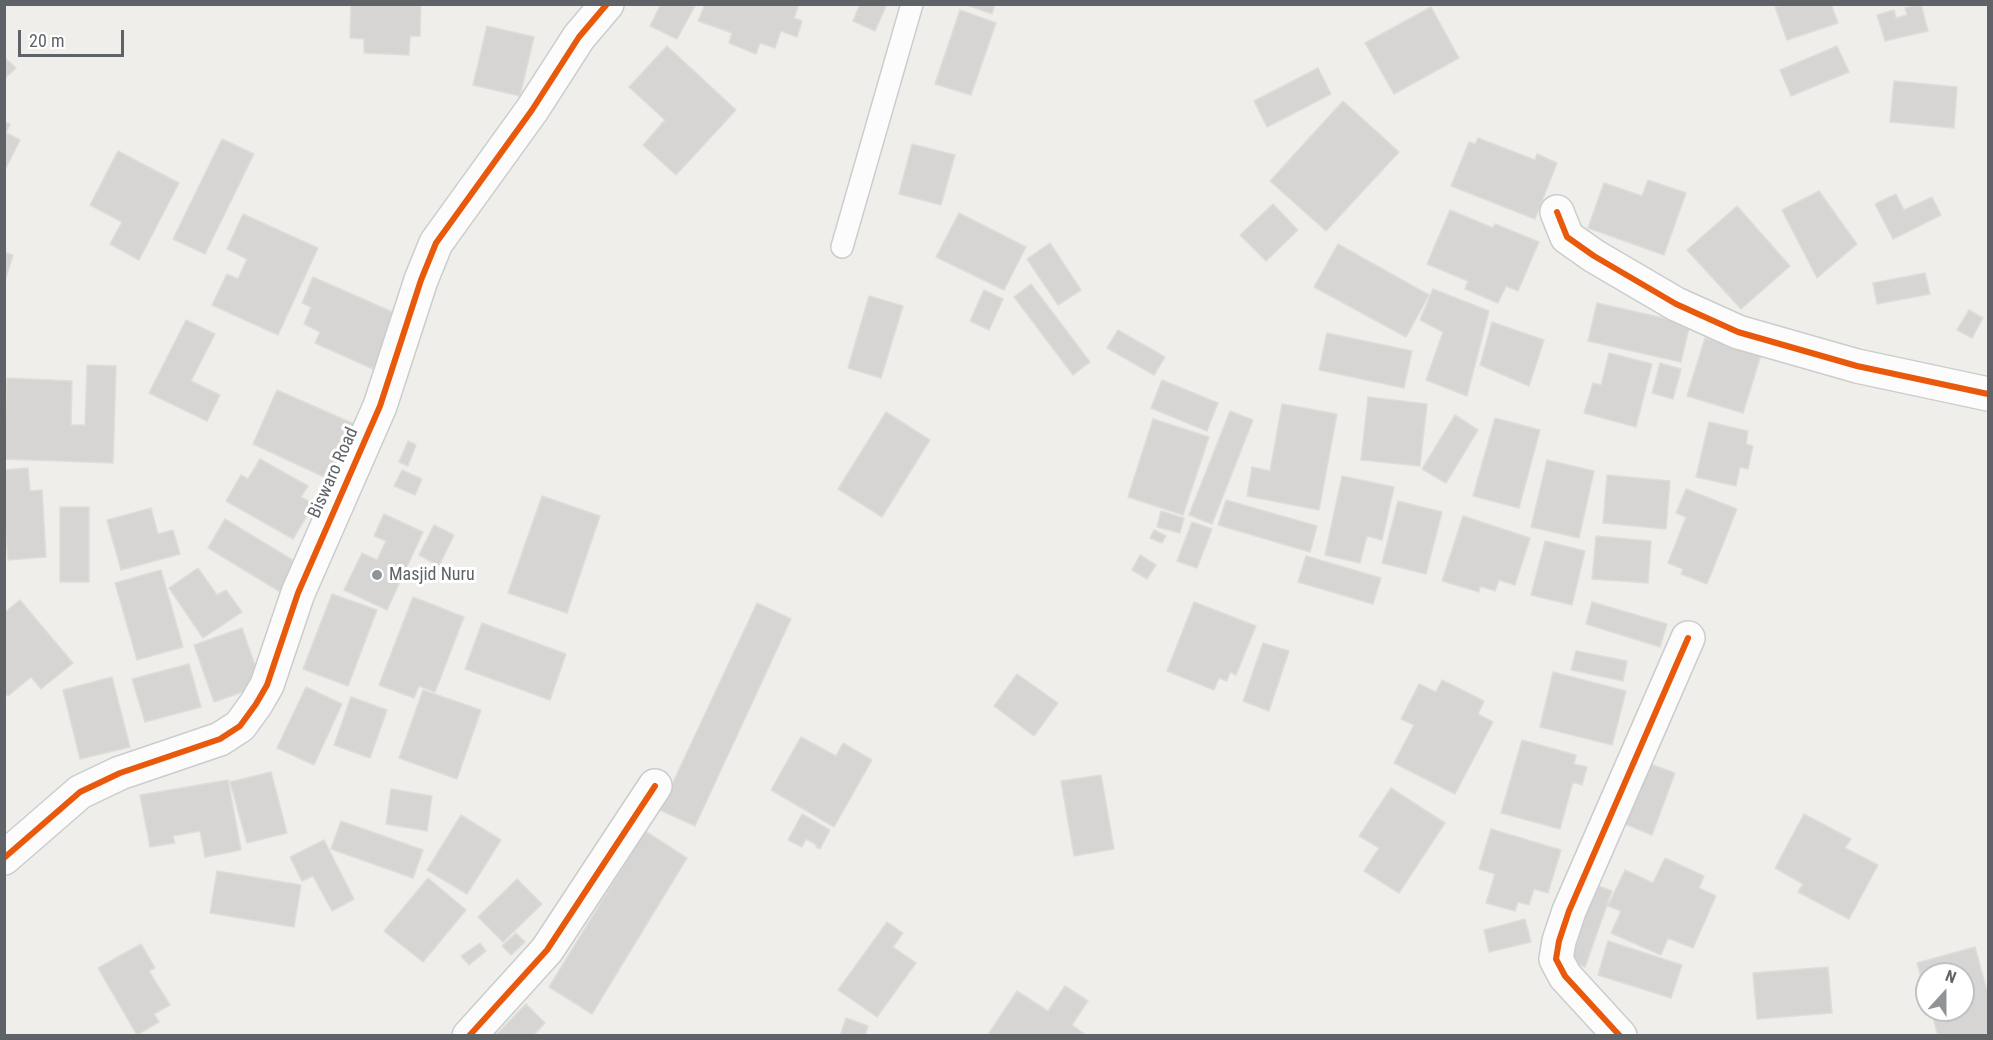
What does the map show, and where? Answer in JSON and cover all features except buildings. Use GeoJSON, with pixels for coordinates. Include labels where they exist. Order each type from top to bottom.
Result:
{"type":"FeatureCollection","features":[{"type":"Feature","properties":{"kind":"street","name":"Biswaro Road"},"geometry":{"type":"LineString","coordinates":[[4,858],[80,792],[120,773],[220,739],[240,726],[256,704],[267,685],[298,593],[380,406],[421,279],[436,243],[532,110],[579,37],[607,4]]}},
{"type":"Feature","properties":{"kind":"street"},"geometry":{"type":"LineString","coordinates":[[1557,212],[1567,237],[1594,256],[1676,304],[1738,332],[1857,366],[1989,394]]}},
{"type":"Feature","properties":{"kind":"street"},"geometry":{"type":"LineString","coordinates":[[1620,1035],[1565,976],[1556,959],[1559,941],[1569,911],[1688,638]]}},
{"type":"Feature","properties":{"kind":"street"},"geometry":{"type":"LineString","coordinates":[[469,1035],[547,950],[655,786]]}},
{"type":"Feature","properties":{"kind":"lane"},"geometry":{"type":"LineString","coordinates":[[842,247],[912,4]]}},
{"type":"Feature","properties":{"kind":"cycle path"},"geometry":{"type":"LineString","coordinates":[[4,858],[80,792],[120,773],[220,739],[240,726],[256,704],[267,685],[298,593],[380,406],[421,280],[436,243],[532,110],[579,37],[607,4]]}},
{"type":"Feature","properties":{"kind":"cycle path"},"geometry":{"type":"LineString","coordinates":[[1557,212],[1567,237],[1594,256],[1676,304],[1738,332],[1857,366],[1988,394]]}},
{"type":"Feature","properties":{"kind":"cycle path"},"geometry":{"type":"LineString","coordinates":[[1620,1036],[1565,976],[1556,959],[1559,941],[1569,911],[1688,638]]}},
{"type":"Feature","properties":{"kind":"cycle path"},"geometry":{"type":"LineString","coordinates":[[469,1036],[547,950],[655,786]]}},
{"type":"Feature","properties":{"kind":"place","name":"Masjid Nuru"},"geometry":{"type":"Point","coordinates":[377,575]}}]}
